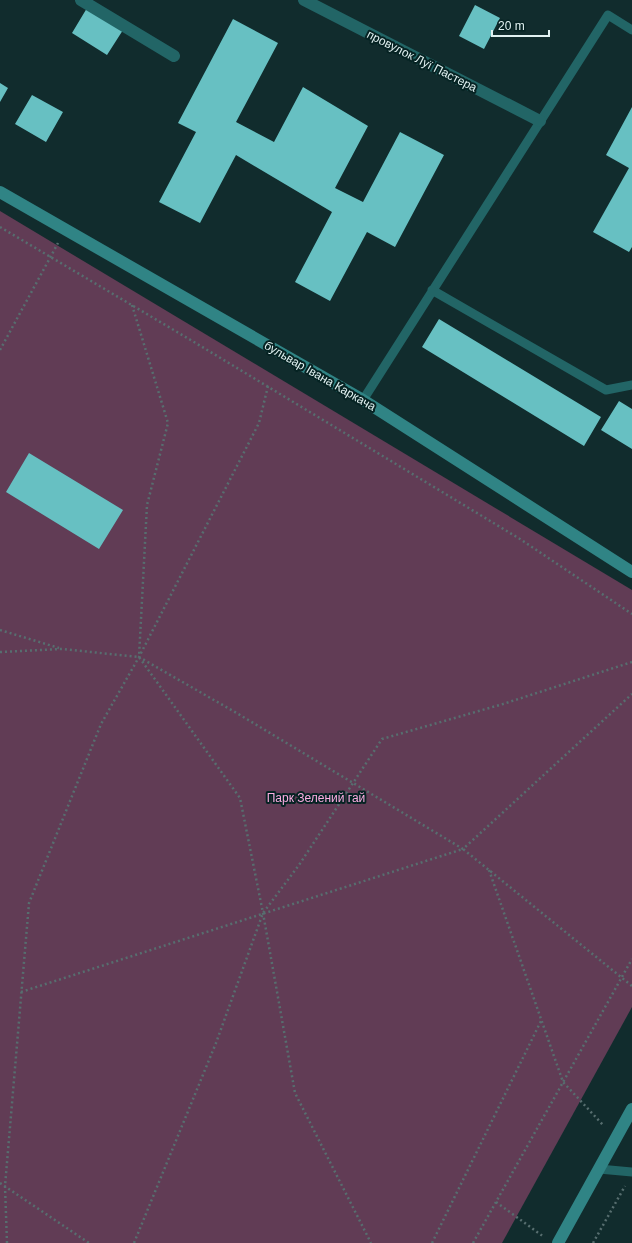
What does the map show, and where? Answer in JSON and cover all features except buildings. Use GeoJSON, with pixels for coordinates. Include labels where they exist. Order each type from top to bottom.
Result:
{"type":"FeatureCollection","features":[{"type":"Feature","properties":{"kind":"street"},"geometry":{"type":"LineString","coordinates":[[81,0],[174,56]]}},
{"type":"Feature","properties":{"kind":"street","name":"провулок Луї Пастера"},"geometry":{"type":"LineString","coordinates":[[304,0],[540,121]]}},
{"type":"Feature","properties":{"kind":"street","name":"бульвар Івана Каркача"},"geometry":{"type":"LineString","coordinates":[[0,192],[363,400],[632,572]]}},
{"type":"Feature","properties":{"kind":"street"},"geometry":{"type":"LineString","coordinates":[[558,1243],[632,1109]]}},
{"type":"Feature","properties":{"kind":"lane"},"geometry":{"type":"LineString","coordinates":[[363,400],[608,15],[632,30]]}},
{"type":"Feature","properties":{"kind":"lane"},"geometry":{"type":"LineString","coordinates":[[432,290],[606,390],[632,385]]}},
{"type":"Feature","properties":{"kind":"lane"},"geometry":{"type":"LineString","coordinates":[[599,1169],[630,1176]]}},
{"type":"Feature","properties":{"kind":"path"},"geometry":{"type":"LineString","coordinates":[[0,227],[268,386],[520,539],[632,614]]}},
{"type":"Feature","properties":{"kind":"path"},"geometry":{"type":"LineString","coordinates":[[0,350],[66,230]]}},
{"type":"Feature","properties":{"kind":"path"},"geometry":{"type":"LineString","coordinates":[[132,305],[168,423],[147,505],[139,657],[240,798],[263,913],[295,1093],[371,1243]]}},
{"type":"Feature","properties":{"kind":"path"},"geometry":{"type":"LineString","coordinates":[[7,1243],[5,1186],[29,903],[101,724],[139,657],[259,423],[268,386]]}},
{"type":"Feature","properties":{"kind":"path"},"geometry":{"type":"LineString","coordinates":[[0,630],[62,649]]}},
{"type":"Feature","properties":{"kind":"path"},"geometry":{"type":"LineString","coordinates":[[0,652],[62,649],[139,657],[240,715],[463,849],[632,986]]}},
{"type":"Feature","properties":{"kind":"path"},"geometry":{"type":"LineString","coordinates":[[134,1243],[216,1043],[263,913],[299,865],[382,739],[503,704],[632,662]]}},
{"type":"Feature","properties":{"kind":"path"},"geometry":{"type":"LineString","coordinates":[[22,992],[463,849],[632,694]]}},
{"type":"Feature","properties":{"kind":"path"},"geometry":{"type":"LineString","coordinates":[[488,870],[563,1082],[616,1139]]}},
{"type":"Feature","properties":{"kind":"path"},"geometry":{"type":"LineString","coordinates":[[473,1243],[632,958]]}},
{"type":"Feature","properties":{"kind":"path"},"geometry":{"type":"LineString","coordinates":[[432,1243],[542,1020]]}},
{"type":"Feature","properties":{"kind":"path"},"geometry":{"type":"LineString","coordinates":[[594,1243],[630,1176]]}},
{"type":"Feature","properties":{"kind":"path"},"geometry":{"type":"LineString","coordinates":[[0,1183],[89,1243]]}},
{"type":"Feature","properties":{"kind":"path"},"geometry":{"type":"LineString","coordinates":[[496,1202],[546,1238]]}},
{"type":"Feature","properties":{"kind":"green space","name":"Парк Зелений гай"},"geometry":{"type":"Polygon","coordinates":[[[0,211],[632,590],[632,1007],[502,1243],[0,1243],[0,211]]]}}]}
